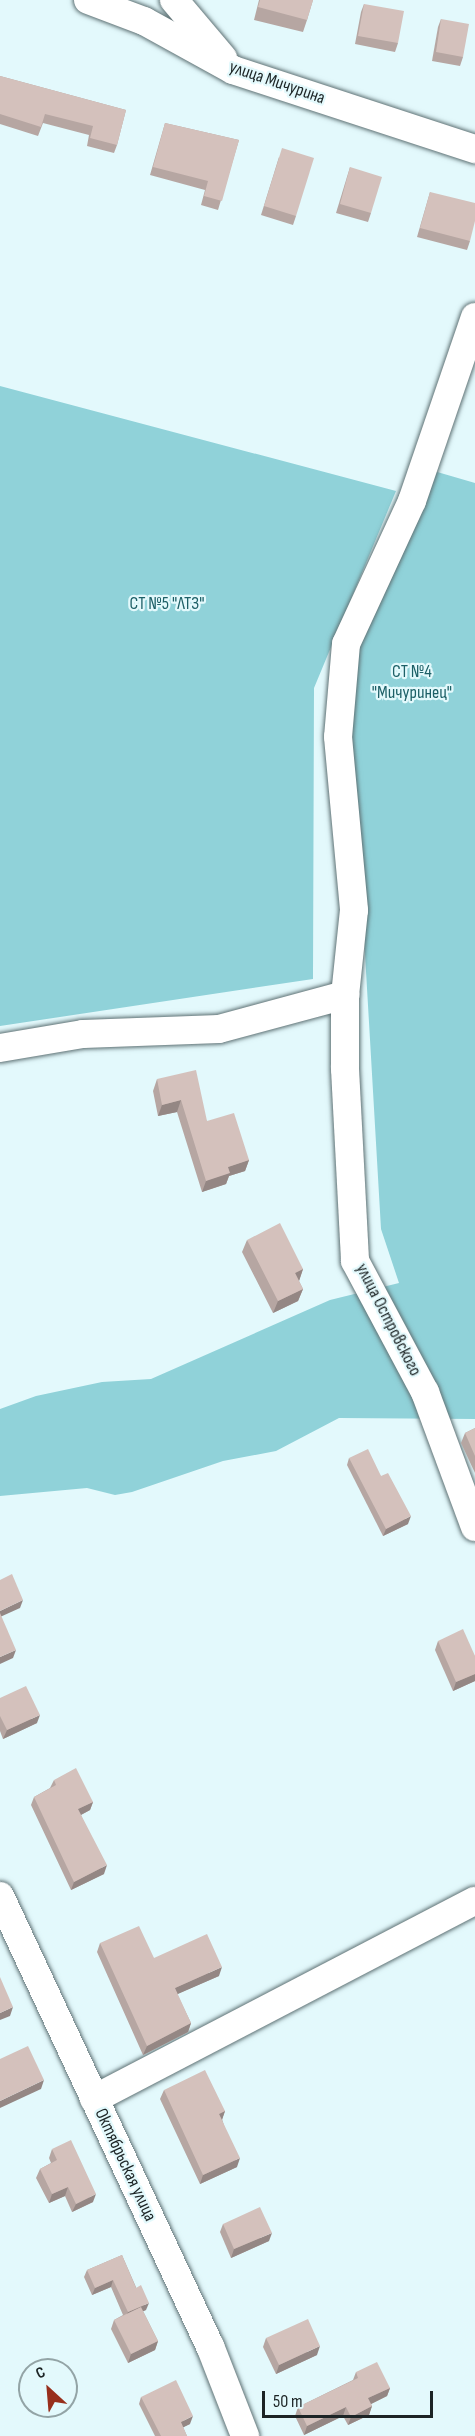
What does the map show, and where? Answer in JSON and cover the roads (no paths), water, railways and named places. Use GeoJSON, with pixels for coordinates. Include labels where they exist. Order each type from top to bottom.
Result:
{"type":"FeatureCollection","features":[{"type":"Feature","properties":{"kind":"street","name":"улица Мичурина"},"geometry":{"type":"LineString","coordinates":[[88,0],[144,21],[233,70],[475,148]]}},
{"type":"Feature","properties":{"kind":"street"},"geometry":{"type":"LineString","coordinates":[[174,0],[233,70]]}},
{"type":"Feature","properties":{"kind":"street","name":"улица Островского"},"geometry":{"type":"LineString","coordinates":[[475,317],[412,501],[346,644],[339,737],[354,910],[345,995],[355,1261],[425,1392],[475,1527]]}},
{"type":"Feature","properties":{"kind":"street"},"geometry":{"type":"LineString","coordinates":[[0,1048],[83,1034],[219,1029],[345,995]]}},
{"type":"Feature","properties":{"kind":"street","name":"Октябрьская улица"},"geometry":{"type":"LineString","coordinates":[[0,1896],[93,2100],[210,2346],[245,2436]]}},
{"type":"Feature","properties":{"kind":"street"},"geometry":{"type":"LineString","coordinates":[[93,2100],[475,1901]]}},
{"type":"Feature","properties":{"kind":"park label","name":"СТ №5 \"ЛТЗ\""},"geometry":{"type":"Point","coordinates":[167,604]}},
{"type":"Feature","properties":{"kind":"park label","name":"СТ №4 \"Мичуринец\""},"geometry":{"type":"Point","coordinates":[412,683]}}]}
